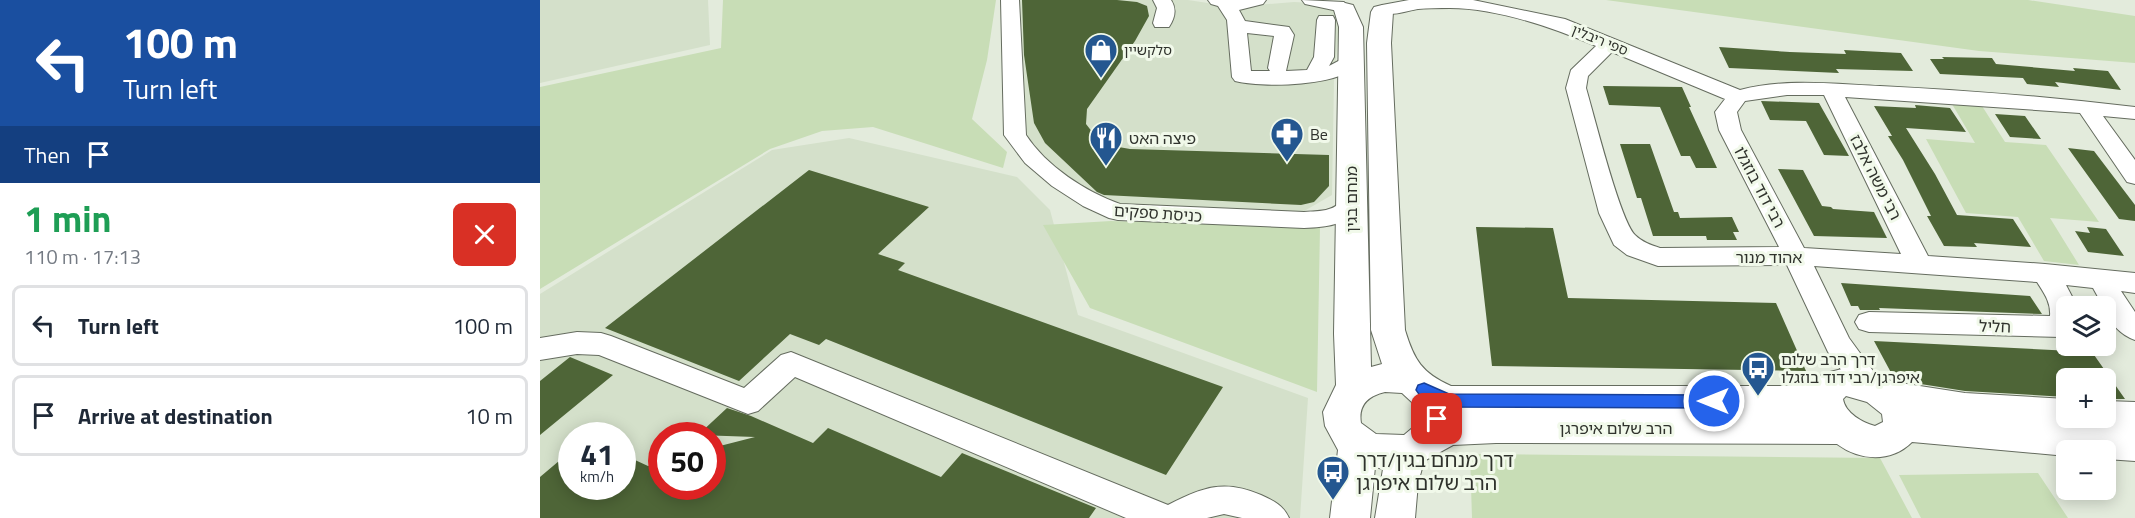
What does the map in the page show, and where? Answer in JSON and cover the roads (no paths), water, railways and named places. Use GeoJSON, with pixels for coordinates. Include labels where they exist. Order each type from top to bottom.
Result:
{"type":"FeatureCollection","features":[{"type":"Feature","properties":{"kind":"main road","name":"מנחם בגין"},"geometry":{"type":"LineString","coordinates":[[1388,7],[1379,43],[1388,330],[1396,358],[1418,386]]}},
{"type":"Feature","properties":{"kind":"main road"},"geometry":{"type":"LineString","coordinates":[[1336,9],[1361,14],[1388,7]]}},
{"type":"Feature","properties":{"kind":"main road","name":"מנחם בגין"},"geometry":{"type":"LineString","coordinates":[[1336,9],[1351,27],[1351,334],[1354,389]]}},
{"type":"Feature","properties":{"kind":"main road"},"geometry":{"type":"LineString","coordinates":[[1395,518],[1396,490],[1401,469],[1419,444],[1437,419],[1431,398],[1418,386],[1385,378],[1372,380],[1354,389],[1342,406],[1341,416],[1349,436],[1358,444],[1378,451],[1419,444]]}},
{"type":"Feature","properties":{"kind":"main road"},"geometry":{"type":"LineString","coordinates":[[1887,403],[1894,438],[1878,442],[1860,438],[1833,403],[1850,381],[1887,403],[2135,445]]}},
{"type":"Feature","properties":{"kind":"main road","name":"הרב שלום איפרגן"},"geometry":{"type":"LineString","coordinates":[[1418,386],[1448,401],[1833,403]]}},
{"type":"Feature","properties":{"kind":"main road","name":"הרב שלום איפרגן"},"geometry":{"type":"LineString","coordinates":[[1419,444],[1450,429],[1833,403]]}},
{"type":"Feature","properties":{"kind":"main road"},"geometry":{"type":"LineString","coordinates":[[1887,403],[2056,413]]}},
{"type":"Feature","properties":{"kind":"main road"},"geometry":{"type":"LineString","coordinates":[[2116,417],[2135,418]]}},
{"type":"Feature","properties":{"kind":"main road"},"geometry":{"type":"LineString","coordinates":[[1350,518],[1358,444]]}},
{"type":"Feature","properties":{"kind":"street","name":"כניסת ספקים"},"geometry":{"type":"LineString","coordinates":[[1010,0],[1015,135],[1027,152],[1074,191],[1096,205],[1118,212],[1304,220],[1326,219],[1346,211],[1351,204]]}},
{"type":"Feature","properties":{"kind":"street"},"geometry":{"type":"LineString","coordinates":[[1162,0],[1167,12],[1162,23]]}},
{"type":"Feature","properties":{"kind":"street"},"geometry":{"type":"LineString","coordinates":[[1311,0],[1336,9],[1324,57],[1314,75]]}},
{"type":"Feature","properties":{"kind":"street","name":"ספי ריבלין"},"geometry":{"type":"LineString","coordinates":[[1431,0],[1535,17],[1610,43],[1738,97]]}},
{"type":"Feature","properties":{"kind":"street","name":"ספי ריבלין"},"geometry":{"type":"LineString","coordinates":[[1388,7],[1455,3]]}},
{"type":"Feature","properties":{"kind":"street"},"geometry":{"type":"LineString","coordinates":[[1236,8],[1256,44],[1282,72]]}},
{"type":"Feature","properties":{"kind":"street"},"geometry":{"type":"LineString","coordinates":[[1236,8],[1282,31],[1284,35],[1282,72]]}},
{"type":"Feature","properties":{"kind":"street"},"geometry":{"type":"LineString","coordinates":[[1236,8],[1242,77],[1282,72],[1331,78],[1344,84],[1350,98]]}},
{"type":"Feature","properties":{"kind":"street","name":"אהוד מנור"},"geometry":{"type":"LineString","coordinates":[[1610,43],[1578,74],[1576,88],[1611,213],[1623,239],[1636,249],[1658,256],[1796,256],[2045,273],[2135,283]]}},
{"type":"Feature","properties":{"kind":"street"},"geometry":{"type":"LineString","coordinates":[[1314,75],[1339,70],[1351,63]]}},
{"type":"Feature","properties":{"kind":"street"},"geometry":{"type":"LineString","coordinates":[[1738,97],[1769,90],[1955,95],[2086,106],[2135,113]]}},
{"type":"Feature","properties":{"kind":"street","name":"רבי משה אלבז"},"geometry":{"type":"LineString","coordinates":[[1832,91],[1919,264]]}},
{"type":"Feature","properties":{"kind":"street","name":"רבי דוד בוזגלו"},"geometry":{"type":"LineString","coordinates":[[1738,97],[1726,112],[1730,130],[1796,256],[1838,344],[1887,403]]}},
{"type":"Feature","properties":{"kind":"street"},"geometry":{"type":"LineString","coordinates":[[2086,106],[2135,177]]}},
{"type":"Feature","properties":{"kind":"street","name":"חליל"},"geometry":{"type":"LineString","coordinates":[[1869,322],[2061,327],[2066,308],[2045,273]]}},
{"type":"Feature","properties":{"kind":"street"},"geometry":{"type":"LineString","coordinates":[[2101,279],[2123,317],[2135,329]]}},
{"type":"Feature","properties":{"kind":"street"},"geometry":{"type":"LineString","coordinates":[[540,348],[577,343],[601,344],[748,402],[791,363],[1163,518]]}},
{"type":"Feature","properties":{"kind":"street"},"geometry":{"type":"LineString","coordinates":[[1833,403],[1838,344]]}},
{"type":"Feature","properties":{"kind":"street"},"geometry":{"type":"LineString","coordinates":[[1175,518],[1199,504],[1225,498],[1254,506],[1272,518]]}},
{"type":"Feature","properties":{"kind":"place","name":"סלקשיין"},"geometry":{"type":"Point","coordinates":[1101,79]}},
{"type":"Feature","properties":{"kind":"place","name":"Be"},"geometry":{"type":"Point","coordinates":[1287,163]}},
{"type":"Feature","properties":{"kind":"place","name":"פיצה האט"},"geometry":{"type":"Point","coordinates":[1106,167]}},
{"type":"Feature","properties":{"kind":"place","name":"דרך הרב שלום איפרגן/רבי דוד בוזגלו"},"geometry":{"type":"Point","coordinates":[1758,397]}},
{"type":"Feature","properties":{"kind":"place","name":"דרך מנחם בגין/דרך הרב שלום איפרגן"},"geometry":{"type":"Point","coordinates":[1333,501]}}]}
